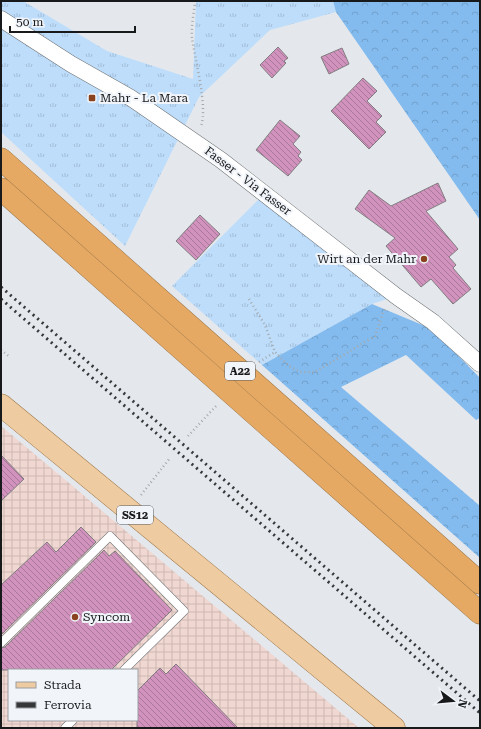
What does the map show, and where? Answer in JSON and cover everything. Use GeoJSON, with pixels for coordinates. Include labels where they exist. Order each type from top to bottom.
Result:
{"type":"FeatureCollection","features":[{"type":"Feature","properties":{"kind":"highway","name":"A22"},"geometry":{"type":"LineString","coordinates":[[1,159],[480,583]]}},
{"type":"Feature","properties":{"kind":"highway","name":"A22"},"geometry":{"type":"LineString","coordinates":[[1,189],[480,613]]}},
{"type":"Feature","properties":{"kind":"main road","name":"SS12"},"geometry":{"type":"LineString","coordinates":[[1,404],[394,728]]}},
{"type":"Feature","properties":{"kind":"street","name":"Fasser - Via Fasser"},"geometry":{"type":"LineString","coordinates":[[1,19],[70,64],[131,98],[221,160],[396,296],[433,322],[480,364]]}},
{"type":"Feature","properties":{"kind":"lane"},"geometry":{"type":"LineString","coordinates":[[1,643],[110,536],[184,611],[125,669]]}},
{"type":"Feature","properties":{"kind":"path"},"geometry":{"type":"LineString","coordinates":[[194,1],[192,36],[200,84],[203,119],[196,142]]}},
{"type":"Feature","properties":{"kind":"path"},"geometry":{"type":"LineString","coordinates":[[249,299],[265,326],[276,352],[289,366],[300,372],[315,372],[375,336],[383,313],[396,296]]}},
{"type":"Feature","properties":{"kind":"path"},"geometry":{"type":"LineString","coordinates":[[1,350],[10,357]]}},
{"type":"Feature","properties":{"kind":"path"},"geometry":{"type":"LineString","coordinates":[[258,362],[276,352]]}},
{"type":"Feature","properties":{"kind":"path"},"geometry":{"type":"LineString","coordinates":[[188,436],[220,402]]}},
{"type":"Feature","properties":{"kind":"path"},"geometry":{"type":"LineString","coordinates":[[129,510],[170,458]]}},
{"type":"Feature","properties":{"kind":"shaded area"},"geometry":{"type":"Polygon","coordinates":[[[1,426],[75,488],[359,728],[1,728],[1,426]]]}},
{"type":"Feature","properties":{"kind":"green space"},"geometry":{"type":"Polygon","coordinates":[[[1,1],[23,1],[107,51],[193,79],[196,1],[333,1],[336,12],[270,30],[199,97],[125,246],[1,132],[1,1]]]}},
{"type":"Feature","properties":{"kind":"green space"},"geometry":{"type":"Polygon","coordinates":[[[333,1],[480,1],[480,220],[336,12],[333,1]]]}},
{"type":"Feature","properties":{"kind":"green space"},"geometry":{"type":"Polygon","coordinates":[[[262,196],[396,296],[372,304],[262,365],[172,286],[262,196]]]}},
{"type":"Feature","properties":{"kind":"green space"},"geometry":{"type":"Polygon","coordinates":[[[372,304],[432,329],[480,378],[480,418],[476,420],[406,355],[341,387],[480,506],[480,558],[262,365],[372,304]]]}},
{"type":"Feature","properties":{"kind":"building"},"geometry":{"type":"Polygon","coordinates":[[[278,47],[288,58],[284,61],[286,63],[272,78],[260,65],[278,47]]]}},
{"type":"Feature","properties":{"kind":"building"},"geometry":{"type":"Polygon","coordinates":[[[342,48],[349,64],[329,74],[321,57],[342,48]]]}},
{"type":"Feature","properties":{"kind":"building"},"geometry":{"type":"Polygon","coordinates":[[[363,78],[377,91],[367,101],[382,116],[376,122],[386,132],[369,149],[331,111],[363,78]]]}},
{"type":"Feature","properties":{"kind":"building"},"geometry":{"type":"Polygon","coordinates":[[[280,120],[300,136],[293,144],[301,152],[298,156],[302,160],[288,176],[256,150],[280,120]]]}},
{"type":"Feature","properties":{"kind":"building","name":"Wirt an der Mahr"},"geometry":{"type":"Polygon","coordinates":[[[438,183],[446,201],[426,211],[458,249],[449,257],[456,265],[453,268],[471,289],[453,304],[431,279],[421,287],[386,246],[395,238],[355,209],[369,190],[391,206],[438,183]]]}},
{"type":"Feature","properties":{"kind":"building"},"geometry":{"type":"Polygon","coordinates":[[[200,215],[220,234],[196,260],[176,241],[200,215]]]}},
{"type":"Feature","properties":{"kind":"building"},"geometry":{"type":"Polygon","coordinates":[[[1,455],[24,479],[1,501],[1,455]]]}},
{"type":"Feature","properties":{"kind":"building"},"geometry":{"type":"Polygon","coordinates":[[[81,527],[96,542],[1,635],[1,585],[47,542],[56,552],[81,527]]]}},
{"type":"Feature","properties":{"kind":"building","name":"Syncom"},"geometry":{"type":"Polygon","coordinates":[[[104,550],[109,556],[115,551],[172,610],[112,669],[1,670],[1,648],[5,647],[104,550]]]}},
{"type":"Feature","properties":{"kind":"building"},"geometry":{"type":"Polygon","coordinates":[[[176,664],[238,728],[137,728],[138,690],[160,668],[166,674],[176,664]]]}},
{"type":"Feature","properties":{"kind":"railway"},"geometry":{"type":"LineString","coordinates":[[1,287],[480,701]]}},
{"type":"Feature","properties":{"kind":"railway"},"geometry":{"type":"LineString","coordinates":[[1,299],[480,713]]}},
{"type":"Feature","properties":{"kind":"place","name":"Mahr - La Mara"},"geometry":{"type":"Point","coordinates":[92,98]}},
{"type":"Feature","properties":{"kind":"place","name":"Wirt an der Mahr"},"geometry":{"type":"Point","coordinates":[424,259]}},
{"type":"Feature","properties":{"kind":"place","name":"Syncom"},"geometry":{"type":"Point","coordinates":[75,617]}}]}
